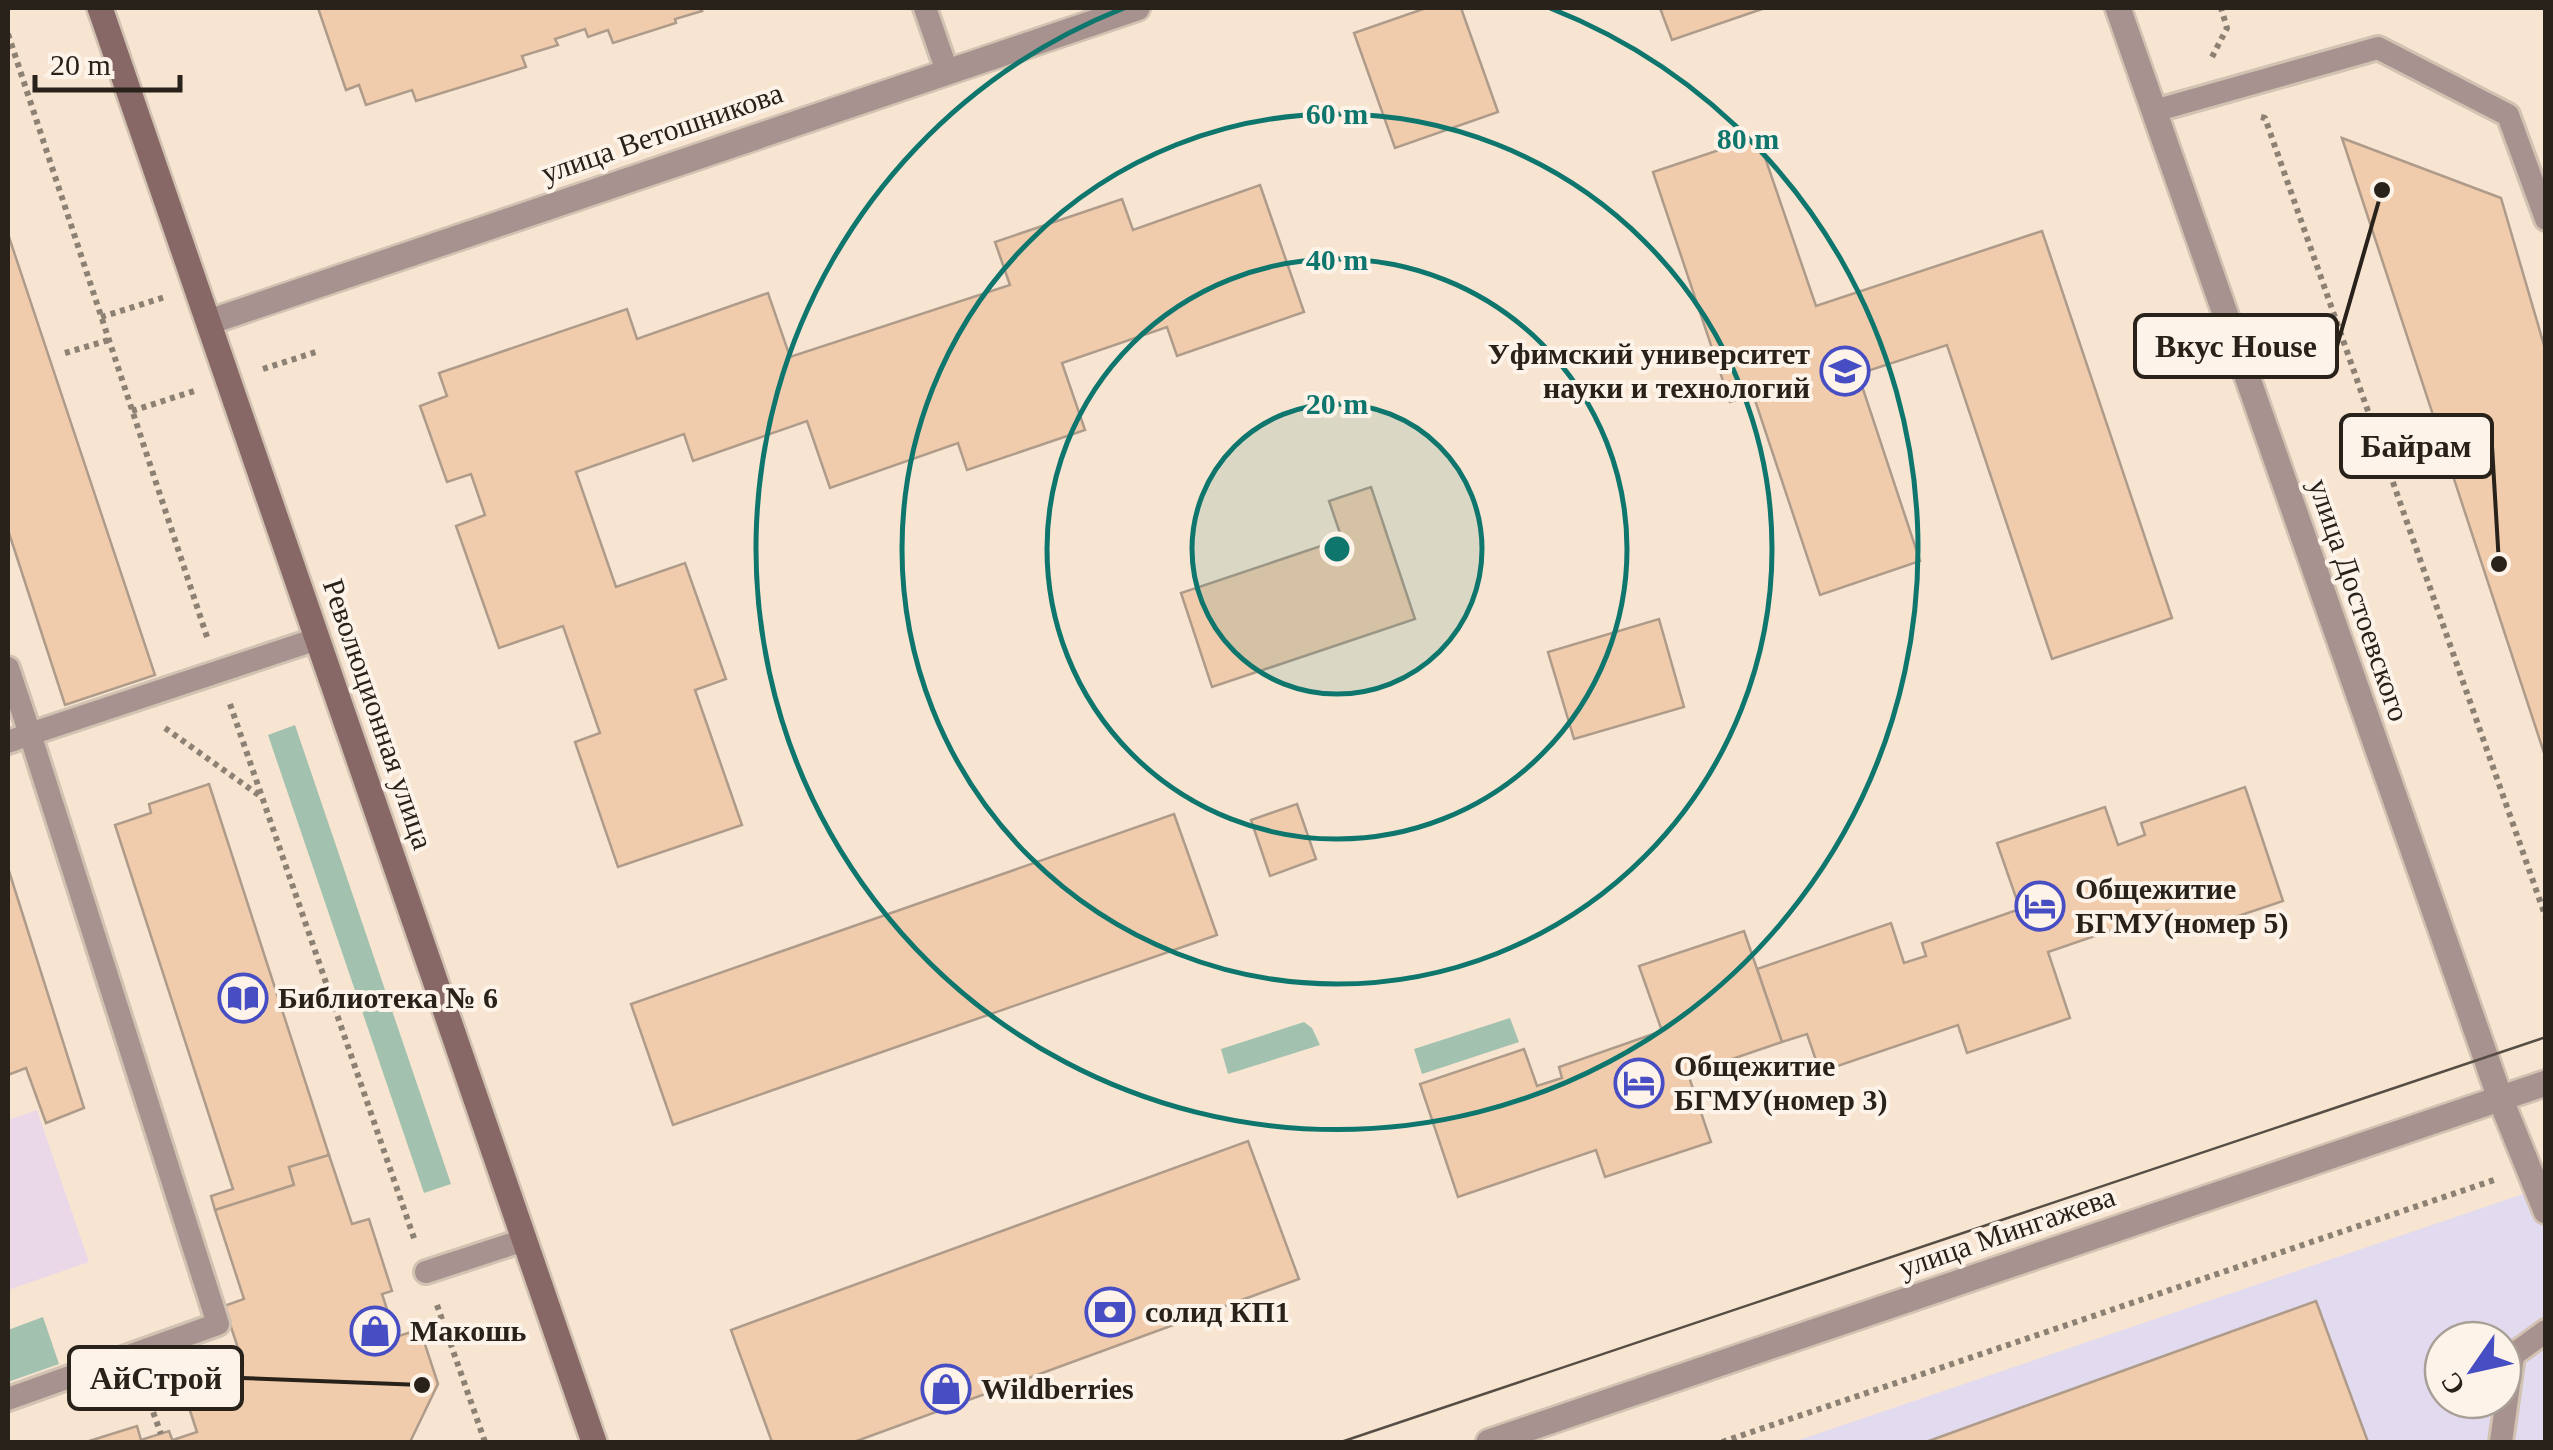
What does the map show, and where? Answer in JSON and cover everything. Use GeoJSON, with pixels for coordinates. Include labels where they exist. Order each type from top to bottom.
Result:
{"type":"FeatureCollection","features":[{"type":"Feature","properties":{"kind":"main road","name":"Революционная улица"},"geometry":{"type":"LineString","coordinates":[[100,8],[594,1442]]}},
{"type":"Feature","properties":{"kind":"street","name":"улица Ветошникова"},"geometry":{"type":"LineString","coordinates":[[209,322],[1137,8]]}},
{"type":"Feature","properties":{"kind":"street","name":"улица Достоевского"},"geometry":{"type":"LineString","coordinates":[[2118,8],[2500,1098],[2546,1212]]}},
{"type":"Feature","properties":{"kind":"street","name":"улица Мингажева"},"geometry":{"type":"LineString","coordinates":[[1490,1442],[2546,1083]]}},
{"type":"Feature","properties":{"kind":"lane"},"geometry":{"type":"LineString","coordinates":[[926,8],[946,71]]}},
{"type":"Feature","properties":{"kind":"lane"},"geometry":{"type":"LineString","coordinates":[[2154,110],[2378,48],[2508,115],[2546,220]]}},
{"type":"Feature","properties":{"kind":"lane"},"geometry":{"type":"LineString","coordinates":[[19,738],[317,639]]}},
{"type":"Feature","properties":{"kind":"lane"},"geometry":{"type":"LineString","coordinates":[[8,668],[19,738],[218,1324],[8,1399]]}},
{"type":"Feature","properties":{"kind":"lane"},"geometry":{"type":"LineString","coordinates":[[426,1272],[524,1240]]}},
{"type":"Feature","properties":{"kind":"lane"},"geometry":{"type":"LineString","coordinates":[[2501,1442],[2513,1355],[2546,1331]]}},
{"type":"Feature","properties":{"kind":"path"},"geometry":{"type":"LineString","coordinates":[[2222,8],[2227,28],[2212,59],[2222,91],[2230,109],[2265,118],[2546,918]]}},
{"type":"Feature","properties":{"kind":"path"},"geometry":{"type":"LineString","coordinates":[[8,34],[218,672],[484,1442]]}},
{"type":"Feature","properties":{"kind":"path"},"geometry":{"type":"LineString","coordinates":[[65,354],[109,340]]}},
{"type":"Feature","properties":{"kind":"path"},"geometry":{"type":"LineString","coordinates":[[128,702],[261,797]]}},
{"type":"Feature","properties":{"kind":"path"},"geometry":{"type":"LineString","coordinates":[[1722,1442],[2457,1192]]}},
{"type":"Feature","properties":{"kind":"path"},"geometry":{"type":"LineString","coordinates":[[132,1355],[161,1434]]}},
{"type":"Feature","properties":{"kind":"shaded area"},"geometry":{"type":"Polygon","coordinates":[[[37,1110],[89,1262],[8,1290],[8,1120],[37,1110]]]}},
{"type":"Feature","properties":{"kind":"shaded area"},"geometry":{"type":"Polygon","coordinates":[[[2545,1185],[2545,1442],[1793,1442],[2538,1189],[2545,1185]]]}},
{"type":"Feature","properties":{"kind":"green space"},"geometry":{"type":"Polygon","coordinates":[[[295,725],[451,1184],[424,1193],[268,735],[295,725]]]}},
{"type":"Feature","properties":{"kind":"green space"},"geometry":{"type":"Polygon","coordinates":[[[1510,1018],[1519,1042],[1422,1074],[1414,1049],[1510,1018]]]}},
{"type":"Feature","properties":{"kind":"green space"},"geometry":{"type":"Polygon","coordinates":[[[1304,1022],[1312,1028],[1320,1045],[1228,1074],[1221,1049],[1304,1022]]]}},
{"type":"Feature","properties":{"kind":"green space"},"geometry":{"type":"Polygon","coordinates":[[[43,1317],[59,1364],[8,1382],[8,1330],[43,1317]]]}},
{"type":"Feature","properties":{"kind":"building"},"geometry":{"type":"Polygon","coordinates":[[[318,8],[702,11],[613,43],[608,30],[588,37],[585,29],[555,39],[558,45],[522,56],[526,67],[416,101],[412,90],[366,105],[359,85],[346,90],[318,8]]]}},
{"type":"Feature","properties":{"kind":"building"},"geometry":{"type":"Polygon","coordinates":[[[1426,8],[1461,8],[1498,112],[1395,148],[1354,33],[1426,8]]]}},
{"type":"Feature","properties":{"kind":"building"},"geometry":{"type":"Polygon","coordinates":[[[1660,8],[1765,8],[1672,40],[1660,8]]]}},
{"type":"Feature","properties":{"kind":"building"},"geometry":{"type":"Polygon","coordinates":[[[1758,137],[1816,306],[2042,231],[2172,618],[2052,659],[1947,345],[1858,374],[1920,561],[1820,595],[1753,394],[1730,402],[1653,172],[1758,137]]]}},
{"type":"Feature","properties":{"kind":"building"},"geometry":{"type":"Polygon","coordinates":[[[2342,138],[2501,198],[2546,352],[2546,759],[2342,138]]]}},
{"type":"Feature","properties":{"kind":"building"},"geometry":{"type":"Polygon","coordinates":[[[1260,185],[1304,312],[1177,356],[1167,327],[1062,363],[1085,430],[967,470],[958,443],[830,488],[807,421],[693,461],[684,434],[576,472],[616,587],[685,563],[726,679],[695,690],[742,825],[618,867],[575,742],[600,733],[563,626],[499,648],[456,526],[485,515],[471,474],[447,482],[420,406],[447,396],[439,373],[627,309],[637,339],[768,293],[790,357],[1010,285],[995,242],[1122,199],[1133,230],[1260,185]]]}},
{"type":"Feature","properties":{"kind":"building"},"geometry":{"type":"Polygon","coordinates":[[[8,234],[155,675],[65,705],[8,530],[8,234]]]}},
{"type":"Feature","properties":{"kind":"building"},"geometry":{"type":"Polygon","coordinates":[[[1371,487],[1415,619],[1212,687],[1181,593],[1342,539],[1329,501],[1371,487]]]}},
{"type":"Feature","properties":{"kind":"building"},"geometry":{"type":"Polygon","coordinates":[[[1659,619],[1684,707],[1574,739],[1548,652],[1659,619]]]}},
{"type":"Feature","properties":{"kind":"building"},"geometry":{"type":"Polygon","coordinates":[[[209,784],[329,1155],[289,1167],[294,1185],[215,1210],[211,1196],[233,1189],[115,825],[151,813],[149,804],[209,784]]]}},
{"type":"Feature","properties":{"kind":"building"},"geometry":{"type":"Polygon","coordinates":[[[2245,787],[2283,901],[2179,936],[2170,910],[2048,952],[2070,1018],[1967,1053],[1958,1025],[1820,1072],[1807,1034],[1782,1042],[1757,969],[1891,923],[1904,963],[1926,956],[1922,943],[2020,909],[1997,843],[2105,807],[2118,845],[2145,835],[2141,823],[2245,787]]]}},
{"type":"Feature","properties":{"kind":"building"},"geometry":{"type":"Polygon","coordinates":[[[1297,804],[1316,859],[1270,876],[1251,820],[1297,804]]]}},
{"type":"Feature","properties":{"kind":"building"},"geometry":{"type":"Polygon","coordinates":[[[1174,814],[1217,935],[673,1125],[631,1004],[1174,814]]]}},
{"type":"Feature","properties":{"kind":"building"},"geometry":{"type":"Polygon","coordinates":[[[8,868],[84,1108],[46,1123],[26,1068],[8,1075],[8,868]]]}},
{"type":"Feature","properties":{"kind":"building"},"geometry":{"type":"Polygon","coordinates":[[[1744,931],[1782,1042],[1688,1074],[1711,1142],[1605,1177],[1596,1150],[1458,1197],[1420,1084],[1524,1049],[1537,1086],[1562,1078],[1559,1067],[1662,1031],[1639,966],[1744,931]]]}},
{"type":"Feature","properties":{"kind":"building"},"geometry":{"type":"Polygon","coordinates":[[[1248,1141],[1299,1279],[854,1442],[772,1442],[731,1330],[1248,1141]]]}},
{"type":"Feature","properties":{"kind":"building"},"geometry":{"type":"Polygon","coordinates":[[[329,1155],[352,1224],[369,1219],[392,1291],[382,1294],[396,1337],[420,1329],[438,1384],[410,1442],[173,1442],[197,1432],[181,1383],[243,1363],[224,1306],[244,1299],[215,1210],[294,1185],[289,1167],[329,1155]]]}},
{"type":"Feature","properties":{"kind":"building"},"geometry":{"type":"Polygon","coordinates":[[[2316,1301],[2368,1442],[1926,1442],[2316,1301]]]}},
{"type":"Feature","properties":{"kind":"building"},"geometry":{"type":"Polygon","coordinates":[[[137,1426],[141,1440],[169,1431],[173,1442],[86,1442],[137,1426]]]}},
{"type":"Feature","properties":{"kind":"tram line"},"geometry":{"type":"LineString","coordinates":[[1341,1442],[2546,1037]]}},
{"type":"Feature","properties":{"kind":"place","name":"Вкус House"},"geometry":{"type":"Point","coordinates":[2382,190]}},
{"type":"Feature","properties":{"kind":"place","name":"Уфимский университет науки и технологий"},"geometry":{"type":"Point","coordinates":[1845,371]}},
{"type":"Feature","properties":{"kind":"place","name":"Байрам"},"geometry":{"type":"Point","coordinates":[2499,564]}},
{"type":"Feature","properties":{"kind":"place","name":"Общежитие БГМУ(номер 5)"},"geometry":{"type":"Point","coordinates":[2040,906]}},
{"type":"Feature","properties":{"kind":"place","name":"Библиотека № 6"},"geometry":{"type":"Point","coordinates":[243,998]}},
{"type":"Feature","properties":{"kind":"place","name":"Общежитие БГМУ(номер 3)"},"geometry":{"type":"Point","coordinates":[1639,1083]}},
{"type":"Feature","properties":{"kind":"place","name":"солид КП1"},"geometry":{"type":"Point","coordinates":[1110,1312]}},
{"type":"Feature","properties":{"kind":"place","name":"Макошь"},"geometry":{"type":"Point","coordinates":[375,1331]}},
{"type":"Feature","properties":{"kind":"place","name":"АйСтрой"},"geometry":{"type":"Point","coordinates":[422,1385]}},
{"type":"Feature","properties":{"kind":"place","name":"Wildberries"},"geometry":{"type":"Point","coordinates":[946,1389]}}]}
